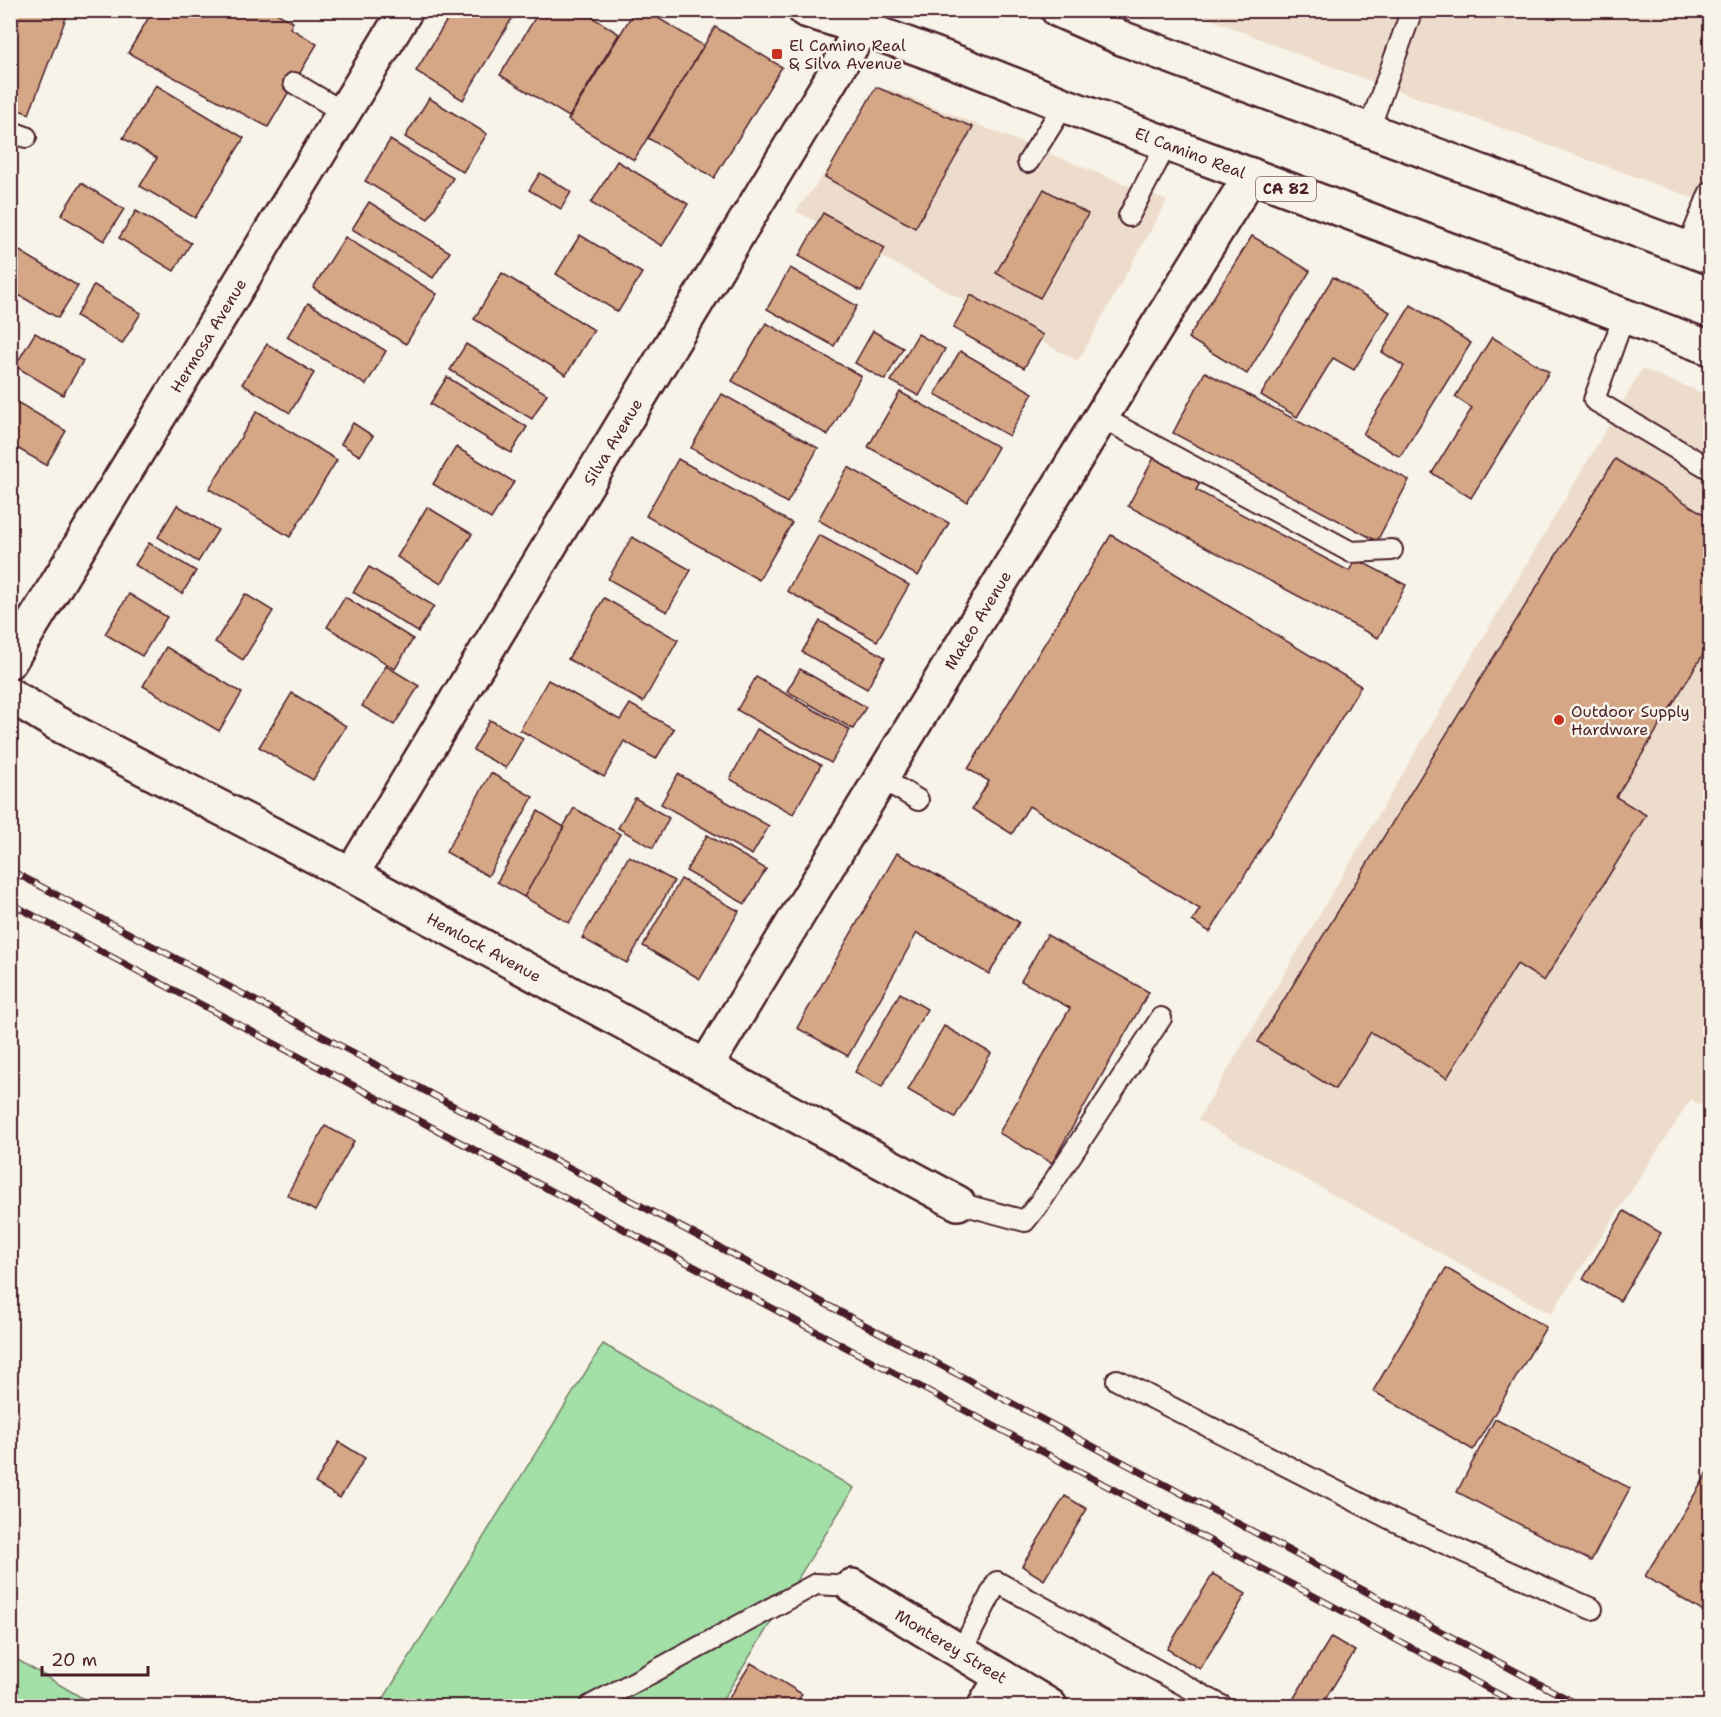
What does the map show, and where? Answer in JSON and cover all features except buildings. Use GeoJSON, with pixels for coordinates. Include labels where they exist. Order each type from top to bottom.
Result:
{"type":"FeatureCollection","features":[{"type":"Feature","properties":{"kind":"street","name":"Hermosa Avenue"},"geometry":{"type":"LineString","coordinates":[[10,661],[406,10]]}},
{"type":"Feature","properties":{"kind":"street","name":"El Camino Real"},"geometry":{"type":"LineString","coordinates":[[805,10],[867,20],[1064,105],[1710,348]]}},
{"type":"Feature","properties":{"kind":"street"},"geometry":{"type":"LineString","coordinates":[[1058,10],[1124,39],[1699,253]]}},
{"type":"Feature","properties":{"kind":"street","name":"Silva Avenue"},"geometry":{"type":"LineString","coordinates":[[351,875],[867,20]]}},
{"type":"Feature","properties":{"kind":"street","name":"Mateo Avenue"},"geometry":{"type":"LineString","coordinates":[[706,1066],[1251,175]]}},
{"type":"Feature","properties":{"kind":"street","name":"Hemlock Avenue"},"geometry":{"type":"LineString","coordinates":[[10,695],[56,723],[351,875],[957,1203]]}},
{"type":"Feature","properties":{"kind":"street","name":"Monterey Street"},"geometry":{"type":"LineString","coordinates":[[852,1586],[1050,1707]]}},
{"type":"Feature","properties":{"kind":"street"},"geometry":{"type":"LineString","coordinates":[[985,1707],[1002,1677]]}},
{"type":"Feature","properties":{"kind":"lane"},"geometry":{"type":"LineString","coordinates":[[1369,129],[1412,10]]}},
{"type":"Feature","properties":{"kind":"lane"},"geometry":{"type":"LineString","coordinates":[[294,83],[343,112]]}},
{"type":"Feature","properties":{"kind":"lane"},"geometry":{"type":"LineString","coordinates":[[1028,162],[1064,105]]}},
{"type":"Feature","properties":{"kind":"lane"},"geometry":{"type":"LineString","coordinates":[[1129,216],[1167,143]]}},
{"type":"Feature","properties":{"kind":"lane"},"geometry":{"type":"LineString","coordinates":[[1699,253],[1710,192]]}},
{"type":"Feature","properties":{"kind":"lane"},"geometry":{"type":"LineString","coordinates":[[1624,316],[1594,400],[1710,469]]}},
{"type":"Feature","properties":{"kind":"lane"},"geometry":{"type":"LineString","coordinates":[[1101,417],[1351,552],[1392,550]]}},
{"type":"Feature","properties":{"kind":"lane"},"geometry":{"type":"LineString","coordinates":[[881,778],[918,800]]}},
{"type":"Feature","properties":{"kind":"lane"},"geometry":{"type":"LineString","coordinates":[[957,1203],[1025,1221],[1041,1201],[1161,1018]]}},
{"type":"Feature","properties":{"kind":"lane"},"geometry":{"type":"LineString","coordinates":[[1117,1380],[1395,1521],[1592,1609]]}},
{"type":"Feature","properties":{"kind":"lane"},"geometry":{"type":"LineString","coordinates":[[961,1652],[997,1582],[1222,1707]]}},
{"type":"Feature","properties":{"kind":"lane"},"geometry":{"type":"LineString","coordinates":[[590,1707],[816,1584],[852,1586]]}},
{"type":"Feature","properties":{"kind":"shaded area"},"geometry":{"type":"Polygon","coordinates":[[[1190,11],[1710,11],[1710,204],[1313,60],[1190,11]]]}},
{"type":"Feature","properties":{"kind":"shaded area"},"geometry":{"type":"Polygon","coordinates":[[[889,89],[1167,201],[1078,361],[796,211],[889,89]]]}},
{"type":"Feature","properties":{"kind":"shaded area"},"geometry":{"type":"Polygon","coordinates":[[[1642,369],[1710,396],[1710,1112],[1691,1099],[1551,1314],[1198,1120],[1642,369]]]}},
{"type":"Feature","properties":{"kind":"green space"},"geometry":{"type":"Polygon","coordinates":[[[603,1344],[854,1488],[719,1706],[379,1706],[603,1344]]]}},
{"type":"Feature","properties":{"kind":"green space"},"geometry":{"type":"Polygon","coordinates":[[[11,1656],[96,1706],[11,1706],[11,1656]]]}},
{"type":"Feature","properties":{"kind":"railway"},"geometry":{"type":"LineString","coordinates":[[10,870],[1581,1706]]}},
{"type":"Feature","properties":{"kind":"railway"},"geometry":{"type":"LineString","coordinates":[[10,903],[1521,1706]]}},
{"type":"Feature","properties":{"kind":"place","name":"El Camino Real & Silva Avenue"},"geometry":{"type":"Point","coordinates":[777,54]}},
{"type":"Feature","properties":{"kind":"place","name":"Outdoor Supply Hardware"},"geometry":{"type":"Point","coordinates":[1559,720]}}]}
